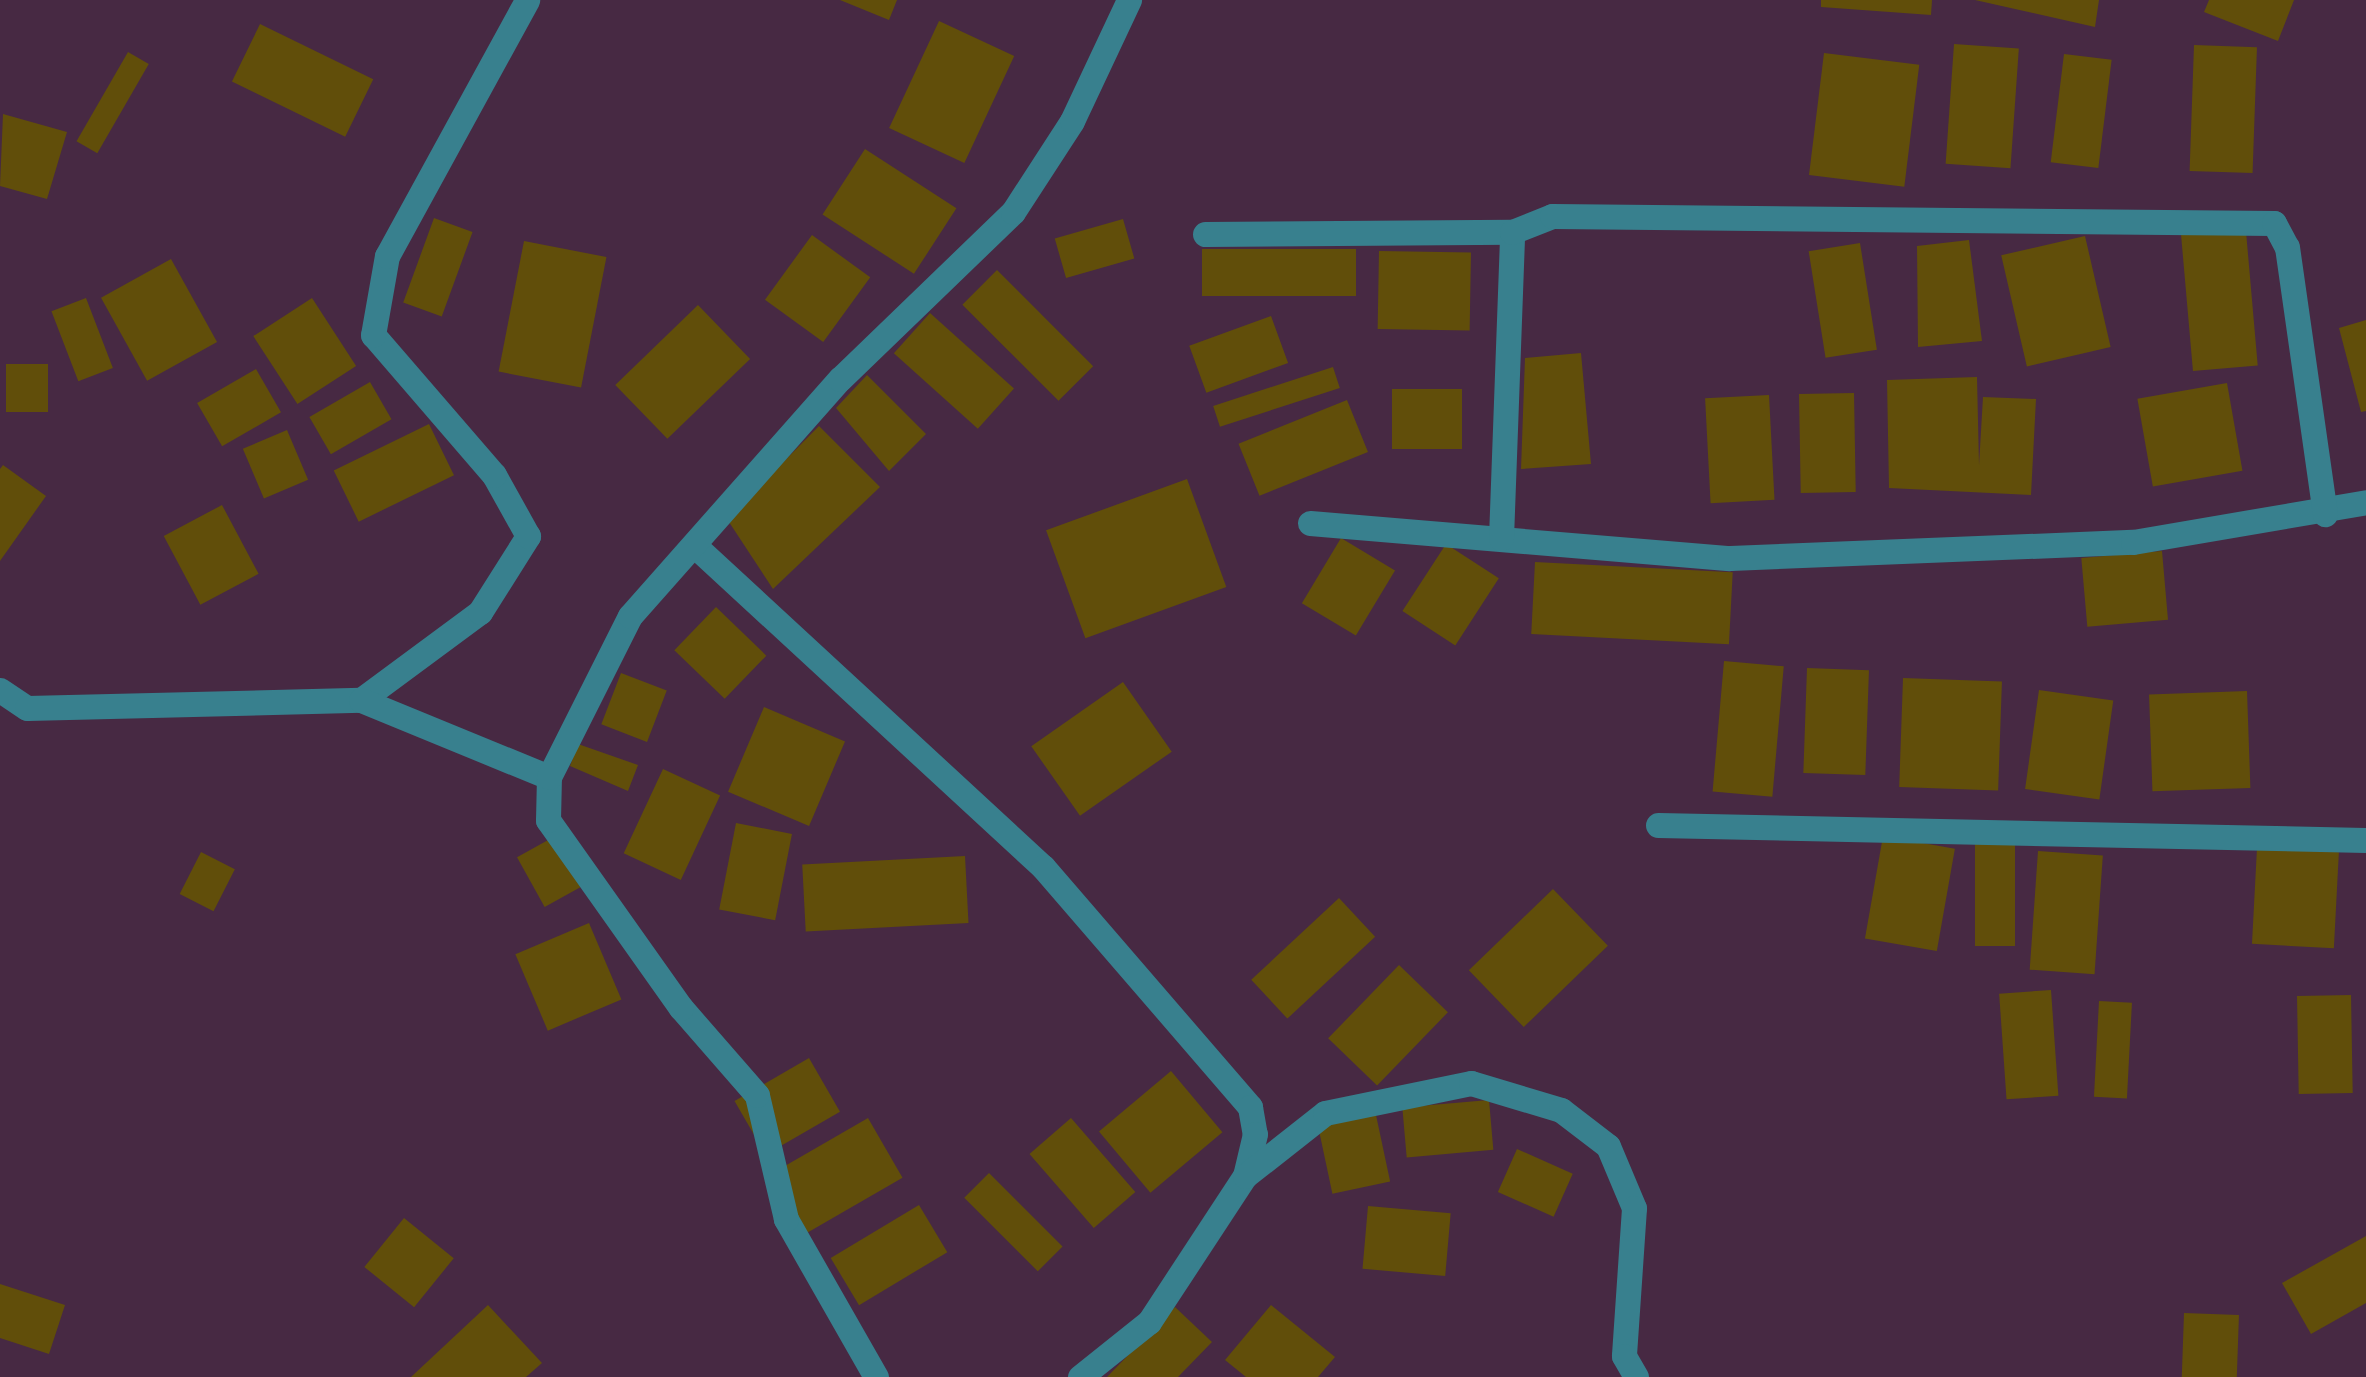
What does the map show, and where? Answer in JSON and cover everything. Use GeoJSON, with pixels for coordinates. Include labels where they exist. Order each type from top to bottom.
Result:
{"type":"FeatureCollection","features":[{"type":"Feature","properties":{"kind":"street"},"geometry":{"type":"LineString","coordinates":[[361,700],[480,612],[528,536],[494,474],[373,335],[386,256],[527,0]]}},
{"type":"Feature","properties":{"kind":"street"},"geometry":{"type":"LineString","coordinates":[[876,1377],[786,1219],[757,1095],[681,1008],[548,820],[548,777],[630,616],[840,379],[1013,212],[1072,120],[1128,0]]}},
{"type":"Feature","properties":{"kind":"street"},"geometry":{"type":"LineString","coordinates":[[1205,234],[1512,232],[1552,216],[2274,224],[2287,246],[2325,514]]}},
{"type":"Feature","properties":{"kind":"street"},"geometry":{"type":"LineString","coordinates":[[1501,538],[1512,232]]}},
{"type":"Feature","properties":{"kind":"street"},"geometry":{"type":"LineString","coordinates":[[1310,523],[1730,558],[2132,542],[2325,514],[2366,502]]}},
{"type":"Feature","properties":{"kind":"street"},"geometry":{"type":"LineString","coordinates":[[694,544],[1043,867],[1250,1107],[1256,1134],[1245,1176]]}},
{"type":"Feature","properties":{"kind":"street"},"geometry":{"type":"LineString","coordinates":[[0,690],[27,708],[361,700],[548,777]]}},
{"type":"Feature","properties":{"kind":"street"},"geometry":{"type":"LineString","coordinates":[[1658,825],[2366,840]]}},
{"type":"Feature","properties":{"kind":"street"},"geometry":{"type":"LineString","coordinates":[[1080,1377],[1149,1322],[1245,1176],[1325,1113],[1471,1083],[1561,1110],[1608,1146],[1634,1208],[1624,1356],[1636,1377]]}},
{"type":"Feature","properties":{"kind":"building"},"geometry":{"type":"Polygon","coordinates":[[[840,0],[897,0],[889,20],[840,0]]]}},
{"type":"Feature","properties":{"kind":"building"},"geometry":{"type":"Polygon","coordinates":[[[1821,0],[1932,0],[1931,15],[1821,7],[1821,0]]]}},
{"type":"Feature","properties":{"kind":"building"},"geometry":{"type":"Polygon","coordinates":[[[1975,0],[2099,0],[2095,27],[1975,0]]]}},
{"type":"Feature","properties":{"kind":"building"},"geometry":{"type":"Polygon","coordinates":[[[2209,0],[2294,0],[2278,41],[2204,12],[2209,0]]]}},
{"type":"Feature","properties":{"kind":"building"},"geometry":{"type":"Polygon","coordinates":[[[939,21],[1014,56],[964,163],[889,128],[939,21]]]}},
{"type":"Feature","properties":{"kind":"building"},"geometry":{"type":"Polygon","coordinates":[[[260,24],[373,79],[345,137],[232,82],[260,24]]]}},
{"type":"Feature","properties":{"kind":"building"},"geometry":{"type":"Polygon","coordinates":[[[1954,44],[2019,49],[2010,168],[1946,164],[1954,44]]]}},
{"type":"Feature","properties":{"kind":"building"},"geometry":{"type":"Polygon","coordinates":[[[2194,45],[2257,47],[2253,173],[2190,171],[2194,45]]]}},
{"type":"Feature","properties":{"kind":"building"},"geometry":{"type":"Polygon","coordinates":[[[128,52],[149,64],[97,153],[77,141],[128,52]]]}},
{"type":"Feature","properties":{"kind":"building"},"geometry":{"type":"Polygon","coordinates":[[[1824,53],[1919,65],[1904,187],[1809,175],[1824,53]]]}},
{"type":"Feature","properties":{"kind":"building"},"geometry":{"type":"Polygon","coordinates":[[[2064,54],[2112,60],[2098,168],[2051,162],[2064,54]]]}},
{"type":"Feature","properties":{"kind":"building"},"geometry":{"type":"Polygon","coordinates":[[[3,114],[67,132],[47,199],[0,186],[3,114]]]}},
{"type":"Feature","properties":{"kind":"building"},"geometry":{"type":"Polygon","coordinates":[[[865,149],[956,208],[914,274],[823,214],[865,149]]]}},
{"type":"Feature","properties":{"kind":"building"},"geometry":{"type":"Polygon","coordinates":[[[434,218],[473,232],[442,317],[403,303],[434,218]]]}},
{"type":"Feature","properties":{"kind":"building"},"geometry":{"type":"Polygon","coordinates":[[[1123,219],[1134,258],[1066,278],[1055,239],[1123,219]]]}},
{"type":"Feature","properties":{"kind":"building"},"geometry":{"type":"Polygon","coordinates":[[[2245,220],[2258,365],[2193,371],[2180,226],[2245,220]]]}},
{"type":"Feature","properties":{"kind":"building"},"geometry":{"type":"Polygon","coordinates":[[[812,235],[870,277],[823,342],[765,300],[812,235]]]}},
{"type":"Feature","properties":{"kind":"building"},"geometry":{"type":"Polygon","coordinates":[[[2085,236],[2111,347],[2027,366],[2001,255],[2085,236]]]}},
{"type":"Feature","properties":{"kind":"building"},"geometry":{"type":"Polygon","coordinates":[[[1969,240],[1982,341],[1918,347],[1917,246],[1969,240]]]}},
{"type":"Feature","properties":{"kind":"building"},"geometry":{"type":"Polygon","coordinates":[[[524,241],[606,257],[581,388],[499,372],[524,241]]]}},
{"type":"Feature","properties":{"kind":"building"},"geometry":{"type":"Polygon","coordinates":[[[1860,243],[1877,350],[1826,358],[1809,251],[1860,243]]]}},
{"type":"Feature","properties":{"kind":"building"},"geometry":{"type":"Polygon","coordinates":[[[1202,249],[1356,249],[1356,296],[1202,296],[1202,249]]]}},
{"type":"Feature","properties":{"kind":"building"},"geometry":{"type":"Polygon","coordinates":[[[1379,251],[1471,253],[1470,331],[1378,329],[1379,251]]]}},
{"type":"Feature","properties":{"kind":"building"},"geometry":{"type":"Polygon","coordinates":[[[171,259],[217,342],[147,381],[101,298],[171,259]]]}},
{"type":"Feature","properties":{"kind":"building"},"geometry":{"type":"Polygon","coordinates":[[[997,270],[1093,366],[1059,401],[962,305],[997,270]]]}},
{"type":"Feature","properties":{"kind":"building"},"geometry":{"type":"Polygon","coordinates":[[[86,298],[113,368],[78,381],[51,311],[86,298]]]}},
{"type":"Feature","properties":{"kind":"building"},"geometry":{"type":"Polygon","coordinates":[[[312,298],[356,366],[297,404],[253,336],[312,298]]]}},
{"type":"Feature","properties":{"kind":"building"},"geometry":{"type":"Polygon","coordinates":[[[698,305],[750,359],[667,439],[615,385],[698,305]]]}},
{"type":"Feature","properties":{"kind":"building"},"geometry":{"type":"Polygon","coordinates":[[[930,313],[1014,389],[978,429],[894,353],[930,313]]]}},
{"type":"Feature","properties":{"kind":"building"},"geometry":{"type":"Polygon","coordinates":[[[1271,316],[1288,363],[1206,393],[1189,346],[1271,316]]]}},
{"type":"Feature","properties":{"kind":"building"},"geometry":{"type":"Polygon","coordinates":[[[2366,320],[2366,411],[2361,412],[2339,328],[2366,320]]]}},
{"type":"Feature","properties":{"kind":"building"},"geometry":{"type":"Polygon","coordinates":[[[1581,353],[1591,464],[1521,469],[1525,358],[1581,353]]]}},
{"type":"Feature","properties":{"kind":"building"},"geometry":{"type":"Polygon","coordinates":[[[6,364],[48,364],[48,412],[6,412],[6,364]]]}},
{"type":"Feature","properties":{"kind":"building"},"geometry":{"type":"Polygon","coordinates":[[[1333,367],[1340,388],[1220,427],[1213,406],[1333,367]]]}},
{"type":"Feature","properties":{"kind":"building"},"geometry":{"type":"Polygon","coordinates":[[[256,369],[281,412],[222,446],[197,403],[256,369]]]}},
{"type":"Feature","properties":{"kind":"building"},"geometry":{"type":"Polygon","coordinates":[[[867,375],[926,434],[889,471],[836,408],[867,375]]]}},
{"type":"Feature","properties":{"kind":"building"},"geometry":{"type":"Polygon","coordinates":[[[1977,377],[1979,465],[1983,397],[2036,399],[2031,495],[1889,488],[1887,380],[1977,377]]]}},
{"type":"Feature","properties":{"kind":"building"},"geometry":{"type":"Polygon","coordinates":[[[370,382],[392,419],[331,454],[309,417],[370,382]]]}},
{"type":"Feature","properties":{"kind":"building"},"geometry":{"type":"Polygon","coordinates":[[[2227,383],[2242,471],[2153,486],[2137,399],[2227,383]]]}},
{"type":"Feature","properties":{"kind":"building"},"geometry":{"type":"Polygon","coordinates":[[[1392,389],[1462,389],[1462,449],[1392,449],[1392,389]]]}},
{"type":"Feature","properties":{"kind":"building"},"geometry":{"type":"Polygon","coordinates":[[[1854,393],[1856,492],[1801,493],[1799,394],[1854,393]]]}},
{"type":"Feature","properties":{"kind":"building"},"geometry":{"type":"Polygon","coordinates":[[[1769,395],[1774,500],[1711,503],[1705,398],[1769,395]]]}},
{"type":"Feature","properties":{"kind":"building"},"geometry":{"type":"Polygon","coordinates":[[[1347,400],[1368,452],[1259,496],[1239,444],[1347,400]]]}},
{"type":"Feature","properties":{"kind":"building"},"geometry":{"type":"Polygon","coordinates":[[[429,424],[454,475],[359,522],[334,470],[429,424]]]}},
{"type":"Feature","properties":{"kind":"building"},"geometry":{"type":"Polygon","coordinates":[[[819,426],[880,487],[773,589],[727,519],[819,426]]]}},
{"type":"Feature","properties":{"kind":"building"},"geometry":{"type":"Polygon","coordinates":[[[287,430],[308,480],[264,498],[243,449],[287,430]]]}},
{"type":"Feature","properties":{"kind":"building"},"geometry":{"type":"Polygon","coordinates":[[[3,465],[46,496],[0,561],[0,469],[3,465]]]}},
{"type":"Feature","properties":{"kind":"building"},"geometry":{"type":"Polygon","coordinates":[[[1187,479],[1226,587],[1085,638],[1046,530],[1187,479]]]}},
{"type":"Feature","properties":{"kind":"building"},"geometry":{"type":"Polygon","coordinates":[[[222,505],[259,574],[200,605],[164,536],[222,505]]]}},
{"type":"Feature","properties":{"kind":"building"},"geometry":{"type":"Polygon","coordinates":[[[1341,538],[1395,570],[1356,636],[1302,603],[1341,538]]]}},
{"type":"Feature","properties":{"kind":"building"},"geometry":{"type":"Polygon","coordinates":[[[1446,544],[1499,578],[1455,645],[1402,611],[1446,544]]]}},
{"type":"Feature","properties":{"kind":"building"},"geometry":{"type":"Polygon","coordinates":[[[2162,551],[2168,620],[2087,627],[2081,558],[2162,551]]]}},
{"type":"Feature","properties":{"kind":"building"},"geometry":{"type":"Polygon","coordinates":[[[1535,562],[1733,572],[1729,644],[1531,634],[1535,562]]]}},
{"type":"Feature","properties":{"kind":"building"},"geometry":{"type":"Polygon","coordinates":[[[716,607],[766,656],[725,699],[674,650],[716,607]]]}},
{"type":"Feature","properties":{"kind":"building"},"geometry":{"type":"Polygon","coordinates":[[[1724,661],[1784,666],[1772,797],[1713,792],[1724,661]]]}},
{"type":"Feature","properties":{"kind":"building"},"geometry":{"type":"Polygon","coordinates":[[[1807,668],[1869,670],[1865,775],[1803,773],[1807,668]]]}},
{"type":"Feature","properties":{"kind":"building"},"geometry":{"type":"Polygon","coordinates":[[[621,673],[667,691],[647,742],[601,724],[621,673]]]}},
{"type":"Feature","properties":{"kind":"building"},"geometry":{"type":"Polygon","coordinates":[[[1903,678],[2002,681],[1998,790],[1899,787],[1903,678]]]}},
{"type":"Feature","properties":{"kind":"building"},"geometry":{"type":"Polygon","coordinates":[[[1123,682],[1172,752],[1080,816],[1031,746],[1123,682]]]}},
{"type":"Feature","properties":{"kind":"building"},"geometry":{"type":"Polygon","coordinates":[[[2039,690],[2113,700],[2099,799],[2025,789],[2039,690]]]}},
{"type":"Feature","properties":{"kind":"building"},"geometry":{"type":"Polygon","coordinates":[[[2247,691],[2250,788],[2152,791],[2149,694],[2247,691]]]}},
{"type":"Feature","properties":{"kind":"building"},"geometry":{"type":"Polygon","coordinates":[[[764,707],[845,741],[809,826],[728,792],[764,707]]]}},
{"type":"Feature","properties":{"kind":"building"},"geometry":{"type":"Polygon","coordinates":[[[578,744],[638,765],[628,791],[570,766],[578,744]]]}},
{"type":"Feature","properties":{"kind":"building"},"geometry":{"type":"Polygon","coordinates":[[[663,769],[720,796],[681,880],[624,853],[663,769]]]}},
{"type":"Feature","properties":{"kind":"building"},"geometry":{"type":"Polygon","coordinates":[[[736,823],[792,834],[775,920],[719,909],[736,823]]]}},
{"type":"Feature","properties":{"kind":"building"},"geometry":{"type":"Polygon","coordinates":[[[559,834],[587,884],[545,907],[517,857],[559,834]]]}},
{"type":"Feature","properties":{"kind":"building"},"geometry":{"type":"Polygon","coordinates":[[[1975,834],[2015,834],[2015,946],[1975,946],[1975,834]]]}},
{"type":"Feature","properties":{"kind":"building"},"geometry":{"type":"Polygon","coordinates":[[[1883,836],[1955,849],[1937,951],[1865,938],[1883,836]]]}},
{"type":"Feature","properties":{"kind":"building"},"geometry":{"type":"Polygon","coordinates":[[[2257,848],[2339,852],[2334,948],[2252,944],[2257,848]]]}},
{"type":"Feature","properties":{"kind":"building"},"geometry":{"type":"Polygon","coordinates":[[[2038,851],[2103,856],[2095,974],[2030,970],[2038,851]]]}},
{"type":"Feature","properties":{"kind":"building"},"geometry":{"type":"Polygon","coordinates":[[[201,852],[235,869],[214,911],[180,894],[201,852]]]}},
{"type":"Feature","properties":{"kind":"building"},"geometry":{"type":"Polygon","coordinates":[[[965,856],[969,923],[806,931],[802,865],[965,856]]]}},
{"type":"Feature","properties":{"kind":"building"},"geometry":{"type":"Polygon","coordinates":[[[1553,889],[1608,946],[1524,1027],[1469,970],[1553,889]]]}},
{"type":"Feature","properties":{"kind":"building"},"geometry":{"type":"Polygon","coordinates":[[[1339,898],[1375,937],[1287,1019],[1251,980],[1339,898]]]}},
{"type":"Feature","properties":{"kind":"building"},"geometry":{"type":"Polygon","coordinates":[[[589,923],[621,999],[548,1031],[515,954],[589,923]]]}},
{"type":"Feature","properties":{"kind":"building"},"geometry":{"type":"Polygon","coordinates":[[[1399,965],[1448,1012],[1377,1086],[1328,1038],[1399,965]]]}},
{"type":"Feature","properties":{"kind":"building"},"geometry":{"type":"Polygon","coordinates":[[[2051,990],[2058,1096],[2007,1099],[1999,994],[2051,990]]]}},
{"type":"Feature","properties":{"kind":"building"},"geometry":{"type":"Polygon","coordinates":[[[2351,995],[2353,1093],[2299,1094],[2297,996],[2351,995]]]}},
{"type":"Feature","properties":{"kind":"building"},"geometry":{"type":"Polygon","coordinates":[[[2099,1001],[2132,1003],[2127,1099],[2094,1097],[2099,1001]]]}},
{"type":"Feature","properties":{"kind":"building"},"geometry":{"type":"Polygon","coordinates":[[[809,1058],[840,1112],[766,1155],[735,1101],[809,1058]]]}},
{"type":"Feature","properties":{"kind":"building"},"geometry":{"type":"Polygon","coordinates":[[[1171,1071],[1222,1132],[1150,1193],[1099,1131],[1171,1071]]]}},
{"type":"Feature","properties":{"kind":"building"},"geometry":{"type":"Polygon","coordinates":[[[1489,1100],[1493,1150],[1407,1157],[1402,1108],[1489,1100]]]}},
{"type":"Feature","properties":{"kind":"building"},"geometry":{"type":"Polygon","coordinates":[[[1376,1115],[1390,1182],[1332,1194],[1318,1127],[1376,1115]]]}},
{"type":"Feature","properties":{"kind":"building"},"geometry":{"type":"Polygon","coordinates":[[[868,1118],[903,1178],[800,1237],[766,1177],[868,1118]]]}},
{"type":"Feature","properties":{"kind":"building"},"geometry":{"type":"Polygon","coordinates":[[[1071,1118],[1135,1192],[1094,1228],[1029,1154],[1071,1118]]]}},
{"type":"Feature","properties":{"kind":"building"},"geometry":{"type":"Polygon","coordinates":[[[1517,1149],[1573,1174],[1554,1217],[1498,1192],[1517,1149]]]}},
{"type":"Feature","properties":{"kind":"building"},"geometry":{"type":"Polygon","coordinates":[[[989,1173],[1063,1247],[1038,1271],[964,1198],[989,1173]]]}},
{"type":"Feature","properties":{"kind":"building"},"geometry":{"type":"Polygon","coordinates":[[[919,1205],[947,1252],[859,1305],[831,1258],[919,1205]]]}},
{"type":"Feature","properties":{"kind":"building"},"geometry":{"type":"Polygon","coordinates":[[[1368,1206],[1451,1213],[1445,1276],[1363,1269],[1368,1206]]]}},
{"type":"Feature","properties":{"kind":"building"},"geometry":{"type":"Polygon","coordinates":[[[404,1218],[454,1258],[414,1307],[364,1267],[404,1218]]]}},
{"type":"Feature","properties":{"kind":"building"},"geometry":{"type":"Polygon","coordinates":[[[2366,1236],[2366,1303],[2311,1334],[2282,1283],[2366,1236]]]}},
{"type":"Feature","properties":{"kind":"building"},"geometry":{"type":"Polygon","coordinates":[[[0,1284],[65,1305],[49,1354],[0,1338],[0,1284]]]}},
{"type":"Feature","properties":{"kind":"building"},"geometry":{"type":"Polygon","coordinates":[[[488,1305],[542,1363],[526,1377],[411,1377],[488,1305]]]}},
{"type":"Feature","properties":{"kind":"building"},"geometry":{"type":"Polygon","coordinates":[[[1271,1305],[1335,1357],[1318,1377],[1246,1377],[1225,1360],[1271,1305]]]}},
{"type":"Feature","properties":{"kind":"building"},"geometry":{"type":"Polygon","coordinates":[[[1175,1307],[1212,1342],[1178,1377],[1107,1377],[1175,1307]]]}},
{"type":"Feature","properties":{"kind":"building"},"geometry":{"type":"Polygon","coordinates":[[[2184,1313],[2239,1315],[2237,1377],[2182,1377],[2184,1313]]]}}]}
